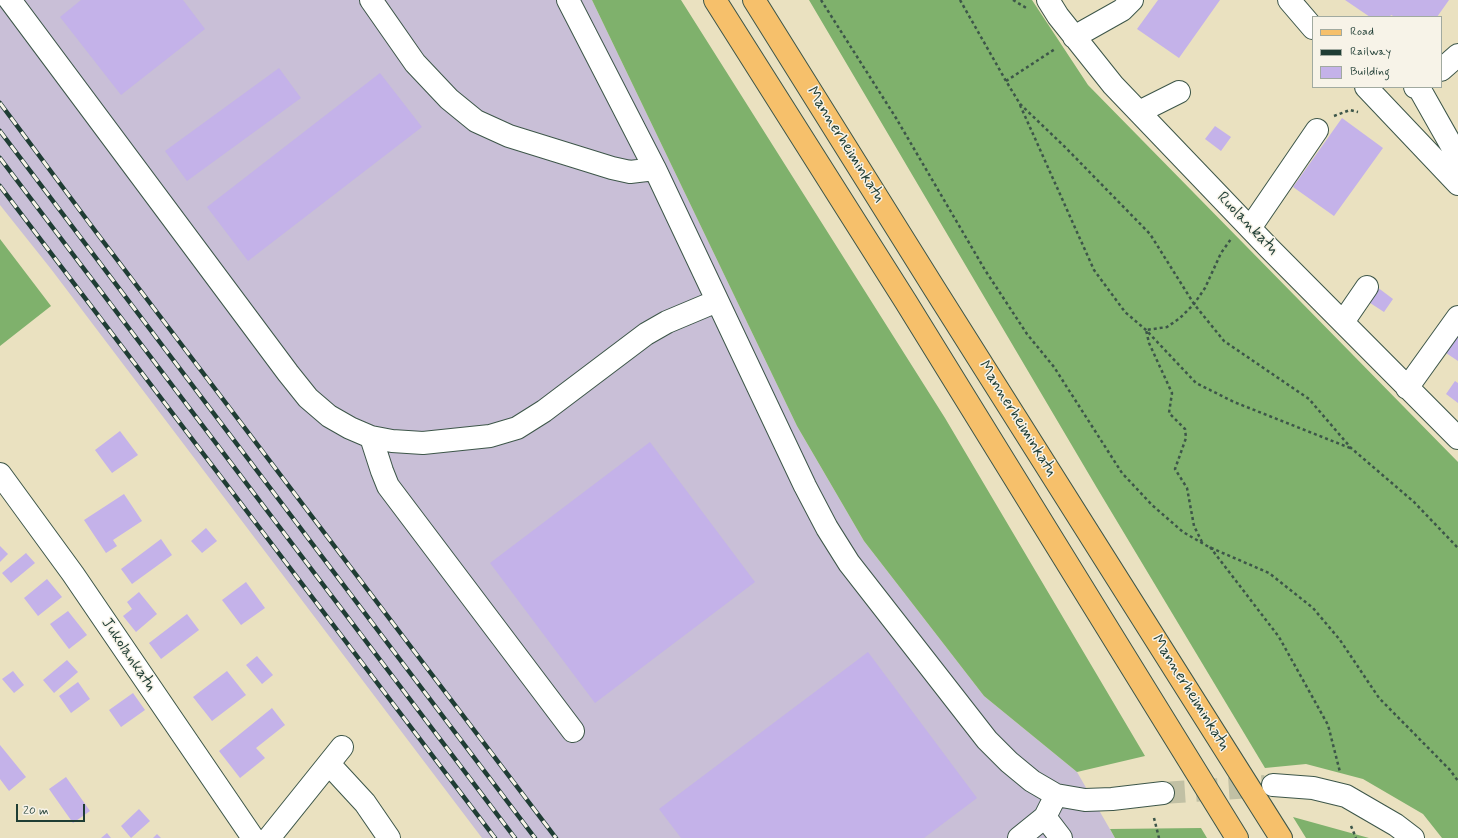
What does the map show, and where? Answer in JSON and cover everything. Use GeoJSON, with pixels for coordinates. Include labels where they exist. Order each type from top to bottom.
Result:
{"type":"FeatureCollection","features":[{"type":"Feature","properties":{"kind":"main road","name":"Mannerheiminkatu"},"geometry":{"type":"LineString","coordinates":[[714,0],[906,302],[1237,838]]}},
{"type":"Feature","properties":{"kind":"main road","name":"Mannerheiminkatu"},"geometry":{"type":"LineString","coordinates":[[754,0],[938,295],[1281,838]]}},
{"type":"Feature","properties":{"kind":"street"},"geometry":{"type":"LineString","coordinates":[[10,0],[241,312],[308,398],[329,416],[350,428],[371,437],[392,441],[423,443],[490,436],[517,428],[544,411],[646,334],[667,322],[717,301]]}},
{"type":"Feature","properties":{"kind":"street"},"geometry":{"type":"LineString","coordinates":[[371,0],[415,63],[449,99],[476,121],[508,136],[612,168],[630,172],[655,170]]}},
{"type":"Feature","properties":{"kind":"street"},"geometry":{"type":"LineString","coordinates":[[568,0],[655,170],[805,486],[827,528],[848,563],[987,740],[1032,781],[1056,795],[1085,800],[1112,799],[1163,793]]}},
{"type":"Feature","properties":{"kind":"street","name":"Ruolankatu"},"geometry":{"type":"LineString","coordinates":[[1048,0],[1058,16],[1074,36],[1113,84],[1139,112],[1407,388],[1458,438]]}},
{"type":"Feature","properties":{"kind":"street"},"geometry":{"type":"LineString","coordinates":[[1074,36],[1122,10],[1132,0]]}},
{"type":"Feature","properties":{"kind":"street"},"geometry":{"type":"LineString","coordinates":[[1289,0],[1312,27]]}},
{"type":"Feature","properties":{"kind":"street"},"geometry":{"type":"LineString","coordinates":[[1367,88],[1458,184]]}},
{"type":"Feature","properties":{"kind":"street"},"geometry":{"type":"LineString","coordinates":[[1419,88],[1458,157]]}},
{"type":"Feature","properties":{"kind":"street"},"geometry":{"type":"LineString","coordinates":[[1139,112],[1179,92]]}},
{"type":"Feature","properties":{"kind":"street"},"geometry":{"type":"LineString","coordinates":[[1247,224],[1317,130]]}},
{"type":"Feature","properties":{"kind":"street"},"geometry":{"type":"LineString","coordinates":[[1343,322],[1367,287]]}},
{"type":"Feature","properties":{"kind":"street"},"geometry":{"type":"LineString","coordinates":[[1407,388],[1458,317]]}},
{"type":"Feature","properties":{"kind":"street"},"geometry":{"type":"LineString","coordinates":[[371,437],[388,486],[573,731]]}},
{"type":"Feature","properties":{"kind":"street","name":"Jukolankatu"},"geometry":{"type":"LineString","coordinates":[[0,474],[72,574],[253,838]]}},
{"type":"Feature","properties":{"kind":"street"},"geometry":{"type":"LineString","coordinates":[[269,838],[342,747]]}},
{"type":"Feature","properties":{"kind":"street"},"geometry":{"type":"LineString","coordinates":[[329,764],[365,803],[389,838]]}},
{"type":"Feature","properties":{"kind":"street"},"geometry":{"type":"LineString","coordinates":[[1273,785],[1313,788],[1346,796],[1396,825],[1413,838]]}},
{"type":"Feature","properties":{"kind":"street"},"geometry":{"type":"LineString","coordinates":[[1019,838],[1045,816],[1056,795]]}},
{"type":"Feature","properties":{"kind":"street"},"geometry":{"type":"LineString","coordinates":[[1045,816],[1061,838]]}},
{"type":"Feature","properties":{"kind":"path"},"geometry":{"type":"LineString","coordinates":[[821,0],[896,118],[984,270],[1027,334],[1054,367],[1122,473],[1152,505],[1183,532],[1209,547],[1268,573],[1313,608],[1340,640],[1379,698],[1450,770],[1458,781]]}},
{"type":"Feature","properties":{"kind":"path"},"geometry":{"type":"LineString","coordinates":[[960,0],[1020,104],[1094,270],[1126,312],[1146,330],[1196,383],[1234,402],[1351,448]]}},
{"type":"Feature","properties":{"kind":"path"},"geometry":{"type":"LineString","coordinates":[[1006,81],[1074,36]]}},
{"type":"Feature","properties":{"kind":"path"},"geometry":{"type":"LineString","coordinates":[[1020,104],[1065,147],[1150,234],[1194,304],[1224,341],[1309,399],[1351,448],[1414,502],[1458,548]]}},
{"type":"Feature","properties":{"kind":"path"},"geometry":{"type":"LineString","coordinates":[[1317,130],[1328,118],[1350,110],[1363,113]]}},
{"type":"Feature","properties":{"kind":"path"},"geometry":{"type":"LineString","coordinates":[[1146,330],[1167,327],[1180,318],[1194,304],[1206,288],[1221,253],[1247,224]]}},
{"type":"Feature","properties":{"kind":"path"},"geometry":{"type":"LineString","coordinates":[[1146,330],[1149,343],[1172,393],[1169,413],[1185,429],[1186,438],[1175,469],[1188,488],[1194,526],[1203,543]]}},
{"type":"Feature","properties":{"kind":"path"},"geometry":{"type":"LineString","coordinates":[[1209,547],[1280,637],[1328,725],[1346,796]]}},
{"type":"Feature","properties":{"kind":"path"},"geometry":{"type":"LineString","coordinates":[[1159,838],[1152,818],[1160,817]]}},
{"type":"Feature","properties":{"kind":"shaded area"},"geometry":{"type":"Polygon","coordinates":[[[0,0],[592,0],[797,426],[864,541],[984,696],[1077,772],[1115,838],[482,838],[51,269],[0,205],[0,0]]]}},
{"type":"Feature","properties":{"kind":"green space"},"geometry":{"type":"Polygon","coordinates":[[[592,0],[681,0],[945,418],[1145,756],[1077,772],[984,696],[864,541],[797,426],[592,0]]]}},
{"type":"Feature","properties":{"kind":"green space"},"geometry":{"type":"Polygon","coordinates":[[[809,0],[1032,0],[1088,85],[1458,462],[1458,838],[1442,838],[1423,814],[1363,779],[1306,764],[1265,768],[1097,488],[809,0]]]}},
{"type":"Feature","properties":{"kind":"green space"},"geometry":{"type":"Polygon","coordinates":[[[0,239],[51,306],[0,346],[0,239]]]}},
{"type":"Feature","properties":{"kind":"green space"},"geometry":{"type":"Polygon","coordinates":[[[1293,817],[1369,838],[1306,838],[1293,817]]]}},
{"type":"Feature","properties":{"kind":"green space"},"geometry":{"type":"Polygon","coordinates":[[[1201,828],[1207,838],[1115,838],[1110,829],[1201,828]]]}},
{"type":"Feature","properties":{"kind":"building"},"geometry":{"type":"Polygon","coordinates":[[[81,0],[183,0],[205,29],[121,95],[60,17],[81,0]]]}},
{"type":"Feature","properties":{"kind":"building"},"geometry":{"type":"Polygon","coordinates":[[[1158,0],[1220,0],[1179,58],[1137,29],[1158,0]]]}},
{"type":"Feature","properties":{"kind":"building"},"geometry":{"type":"Polygon","coordinates":[[[1345,0],[1449,0],[1438,16],[1369,16],[1345,0]]]}},
{"type":"Feature","properties":{"kind":"building"},"geometry":{"type":"Polygon","coordinates":[[[279,68],[301,98],[187,181],[165,151],[279,68]]]}},
{"type":"Feature","properties":{"kind":"building"},"geometry":{"type":"Polygon","coordinates":[[[380,73],[422,127],[248,261],[207,207],[380,73]]]}},
{"type":"Feature","properties":{"kind":"building"},"geometry":{"type":"Polygon","coordinates":[[[1342,118],[1383,148],[1334,216],[1293,187],[1342,118]]]}},
{"type":"Feature","properties":{"kind":"building"},"geometry":{"type":"Polygon","coordinates":[[[1215,126],[1231,137],[1221,151],[1205,139],[1215,126]]]}},
{"type":"Feature","properties":{"kind":"building"},"geometry":{"type":"Polygon","coordinates":[[[1377,287],[1393,299],[1384,312],[1367,301],[1377,287]]]}},
{"type":"Feature","properties":{"kind":"building"},"geometry":{"type":"Polygon","coordinates":[[[1458,336],[1458,361],[1446,353],[1458,336]]]}},
{"type":"Feature","properties":{"kind":"building"},"geometry":{"type":"Polygon","coordinates":[[[1455,381],[1458,383],[1458,403],[1446,394],[1455,381]]]}},
{"type":"Feature","properties":{"kind":"building"},"geometry":{"type":"Polygon","coordinates":[[[120,431],[138,455],[112,473],[95,450],[120,431]]]}},
{"type":"Feature","properties":{"kind":"building"},"geometry":{"type":"Polygon","coordinates":[[[650,442],[755,582],[595,703],[490,563],[650,442]]]}},
{"type":"Feature","properties":{"kind":"building"},"geometry":{"type":"Polygon","coordinates":[[[124,494],[142,521],[113,540],[117,546],[106,553],[84,520],[124,494]]]}},
{"type":"Feature","properties":{"kind":"building"},"geometry":{"type":"Polygon","coordinates":[[[206,528],[217,541],[202,553],[191,541],[206,528]]]}},
{"type":"Feature","properties":{"kind":"building"},"geometry":{"type":"Polygon","coordinates":[[[161,539],[172,555],[132,584],[121,569],[161,539]]]}},
{"type":"Feature","properties":{"kind":"building"},"geometry":{"type":"Polygon","coordinates":[[[0,546],[8,554],[0,562],[0,546]]]}},
{"type":"Feature","properties":{"kind":"building"},"geometry":{"type":"Polygon","coordinates":[[[26,553],[35,563],[11,583],[2,573],[26,553]]]}},
{"type":"Feature","properties":{"kind":"building"},"geometry":{"type":"Polygon","coordinates":[[[47,579],[62,597],[38,616],[24,598],[47,579]]]}},
{"type":"Feature","properties":{"kind":"building"},"geometry":{"type":"Polygon","coordinates":[[[246,582],[265,608],[241,625],[222,600],[246,582]]]}},
{"type":"Feature","properties":{"kind":"building"},"geometry":{"type":"Polygon","coordinates":[[[139,592],[157,614],[136,632],[123,616],[132,609],[127,602],[139,592]]]}},
{"type":"Feature","properties":{"kind":"building"},"geometry":{"type":"Polygon","coordinates":[[[68,611],[87,635],[69,649],[50,624],[68,611]]]}},
{"type":"Feature","properties":{"kind":"building"},"geometry":{"type":"Polygon","coordinates":[[[187,614],[199,630],[161,659],[149,643],[187,614]]]}},
{"type":"Feature","properties":{"kind":"building"},"geometry":{"type":"Polygon","coordinates":[[[868,652],[977,798],[924,838],[681,838],[659,809],[868,652]]]}},
{"type":"Feature","properties":{"kind":"building"},"geometry":{"type":"Polygon","coordinates":[[[257,656],[273,675],[262,684],[246,665],[257,656]]]}},
{"type":"Feature","properties":{"kind":"building"},"geometry":{"type":"Polygon","coordinates":[[[67,660],[78,672],[54,693],[43,680],[67,660]]]}},
{"type":"Feature","properties":{"kind":"building"},"geometry":{"type":"Polygon","coordinates":[[[13,671],[24,685],[14,693],[2,679],[13,671]]]}},
{"type":"Feature","properties":{"kind":"building"},"geometry":{"type":"Polygon","coordinates":[[[227,671],[246,695],[212,721],[193,697],[227,671]]]}},
{"type":"Feature","properties":{"kind":"building"},"geometry":{"type":"Polygon","coordinates":[[[78,682],[90,699],[71,713],[59,696],[78,682]]]}},
{"type":"Feature","properties":{"kind":"building"},"geometry":{"type":"Polygon","coordinates":[[[133,693],[145,710],[121,727],[109,710],[133,693]]]}},
{"type":"Feature","properties":{"kind":"building"},"geometry":{"type":"Polygon","coordinates":[[[272,708],[285,725],[256,748],[265,758],[240,778],[219,751],[272,708]]]}},
{"type":"Feature","properties":{"kind":"building"},"geometry":{"type":"Polygon","coordinates":[[[0,745],[26,777],[9,791],[0,779],[0,745]]]}},
{"type":"Feature","properties":{"kind":"building"},"geometry":{"type":"Polygon","coordinates":[[[66,777],[90,811],[73,823],[49,789],[66,777]]]}},
{"type":"Feature","properties":{"kind":"building"},"geometry":{"type":"Polygon","coordinates":[[[139,809],[150,821],[131,838],[121,826],[139,809]]]}},
{"type":"Feature","properties":{"kind":"building"},"geometry":{"type":"Polygon","coordinates":[[[107,833],[111,838],[101,838],[107,833]]]}},
{"type":"Feature","properties":{"kind":"building"},"geometry":{"type":"Polygon","coordinates":[[[157,834],[161,838],[153,838],[157,834]]]}},
{"type":"Feature","properties":{"kind":"tunnel"},"geometry":{"type":"LineString","coordinates":[[1163,793],[1265,786]]}},
{"type":"Feature","properties":{"kind":"railway"},"geometry":{"type":"LineString","coordinates":[[0,103],[96,232],[556,838]]}},
{"type":"Feature","properties":{"kind":"railway"},"geometry":{"type":"LineString","coordinates":[[0,131],[535,838]]}},
{"type":"Feature","properties":{"kind":"railway"},"geometry":{"type":"LineString","coordinates":[[0,158],[515,838]]}},
{"type":"Feature","properties":{"kind":"railway"},"geometry":{"type":"LineString","coordinates":[[0,186],[495,838]]}}]}
